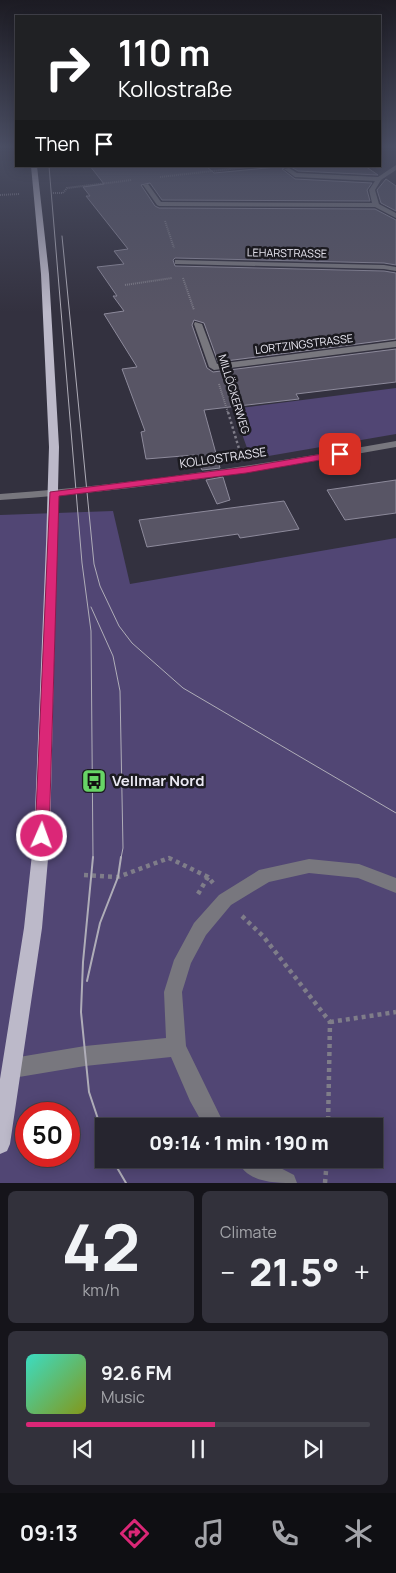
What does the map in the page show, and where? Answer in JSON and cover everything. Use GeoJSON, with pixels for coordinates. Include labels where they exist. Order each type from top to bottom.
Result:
{"type":"FeatureCollection","features":[{"type":"Feature","properties":{"kind":"main road"},"geometry":{"type":"LineString","coordinates":[[0,1144],[33,928],[42,836],[54,448],[45,274],[38,202]]}},
{"type":"Feature","properties":{"kind":"street"},"geometry":{"type":"LineString","coordinates":[[158,202],[159,204],[376,206],[396,216]]}},
{"type":"Feature","properties":{"kind":"street","name":"LEHARSTRASSE"},"geometry":{"type":"LineString","coordinates":[[178,262],[384,267],[396,269]]}},
{"type":"Feature","properties":{"kind":"street","name":"MILLÖCKERWEG"},"geometry":{"type":"LineString","coordinates":[[198,324],[214,367]]}},
{"type":"Feature","properties":{"kind":"street","name":"LORTZINGSTRASSE"},"geometry":{"type":"LineString","coordinates":[[214,367],[396,344]]}},
{"type":"Feature","properties":{"kind":"street","name":"KOLLOSTRASSE"},"geometry":{"type":"LineString","coordinates":[[0,497],[54,494],[246,470],[396,444]]}},
{"type":"Feature","properties":{"kind":"street"},"geometry":{"type":"LineString","coordinates":[[210,1118],[197,1094],[176,1047],[173,992],[183,960],[200,929],[225,900],[265,875],[309,866],[359,871],[396,886]]}},
{"type":"Feature","properties":{"kind":"street"},"geometry":{"type":"LineString","coordinates":[[13,1068],[85,1056],[176,1047]]}},
{"type":"Feature","properties":{"kind":"street"},"geometry":{"type":"LineString","coordinates":[[259,1168],[286,1183]]}},
{"type":"Feature","properties":{"kind":"path"},"geometry":{"type":"LineString","coordinates":[[125,285],[173,278]]}},
{"type":"Feature","properties":{"kind":"path","name":"MILLÖCKERWEG"},"geometry":{"type":"LineString","coordinates":[[214,367],[246,470]]}},
{"type":"Feature","properties":{"kind":"path"},"geometry":{"type":"LineString","coordinates":[[84,875],[118,877],[169,858],[208,877],[225,900],[264,936],[330,1022],[328,1118]]}},
{"type":"Feature","properties":{"kind":"path"},"geometry":{"type":"LineString","coordinates":[[330,1022],[396,1012]]}},
{"type":"Feature","properties":{"kind":"path"},"geometry":{"type":"LineString","coordinates":[[324,1183],[327,1168]]}},
{"type":"Feature","properties":{"kind":"shaded area"},"geometry":{"type":"Polygon","coordinates":[[[396,388],[396,434],[251,459],[233,409],[396,388]]]}},
{"type":"Feature","properties":{"kind":"shaded area"},"geometry":{"type":"Polygon","coordinates":[[[113,511],[130,584],[396,538],[396,1183],[0,1183],[0,515],[113,511]]]}},
{"type":"Feature","properties":{"kind":"building"},"geometry":{"type":"Polygon","coordinates":[[[91,202],[152,202],[159,208],[375,209],[396,220],[396,265],[384,263],[175,258],[173,260],[175,266],[384,271],[396,273],[396,339],[218,362],[204,323],[194,320],[192,325],[207,368],[213,372],[396,349],[396,382],[296,394],[299,399],[204,410],[220,468],[202,470],[195,455],[146,459],[141,432],[145,431],[122,369],[137,367],[104,314],[124,311],[113,296],[117,296],[97,267],[124,264],[114,251],[128,249],[91,202]]]}},
{"type":"Feature","properties":{"kind":"building"},"geometry":{"type":"Polygon","coordinates":[[[396,202],[396,211],[381,203],[396,202]]]}},
{"type":"Feature","properties":{"kind":"building"},"geometry":{"type":"Polygon","coordinates":[[[223,477],[230,500],[217,504],[206,480],[223,477]]]}},
{"type":"Feature","properties":{"kind":"building"},"geometry":{"type":"Polygon","coordinates":[[[396,480],[396,513],[345,520],[327,490],[396,480]]]}},
{"type":"Feature","properties":{"kind":"building"},"geometry":{"type":"Polygon","coordinates":[[[284,501],[299,529],[240,538],[238,534],[147,547],[139,520],[284,501]]]}},
{"type":"Feature","properties":{"kind":"tram line"},"geometry":{"type":"LineString","coordinates":[[52,202],[82,563],[91,631],[93,857]]}},
{"type":"Feature","properties":{"kind":"tram line"},"geometry":{"type":"LineString","coordinates":[[62,236],[94,564],[100,586],[119,626],[132,643],[183,688],[396,813]]}},
{"type":"Feature","properties":{"kind":"tram line"},"geometry":{"type":"LineString","coordinates":[[91,607],[113,656],[120,691],[123,848],[121,858]]}},
{"type":"Feature","properties":{"kind":"tram line"},"geometry":{"type":"LineString","coordinates":[[93,857],[83,962],[81,1012],[89,1092],[98,1118]]}},
{"type":"Feature","properties":{"kind":"tram line"},"geometry":{"type":"LineString","coordinates":[[87,981],[100,923],[118,877],[121,857]]}},
{"type":"Feature","properties":{"kind":"tram line"},"geometry":{"type":"LineString","coordinates":[[117,1168],[126,1183]]}},
{"type":"Feature","properties":{"kind":"place","name":"Vellmar Nord"},"geometry":{"type":"Point","coordinates":[94,781]}},
{"type":"Feature","properties":{"kind":"route"},"geometry":{"type":"LineString","coordinates":[[42,836],[54,494],[246,470],[340,454]]}}]}
